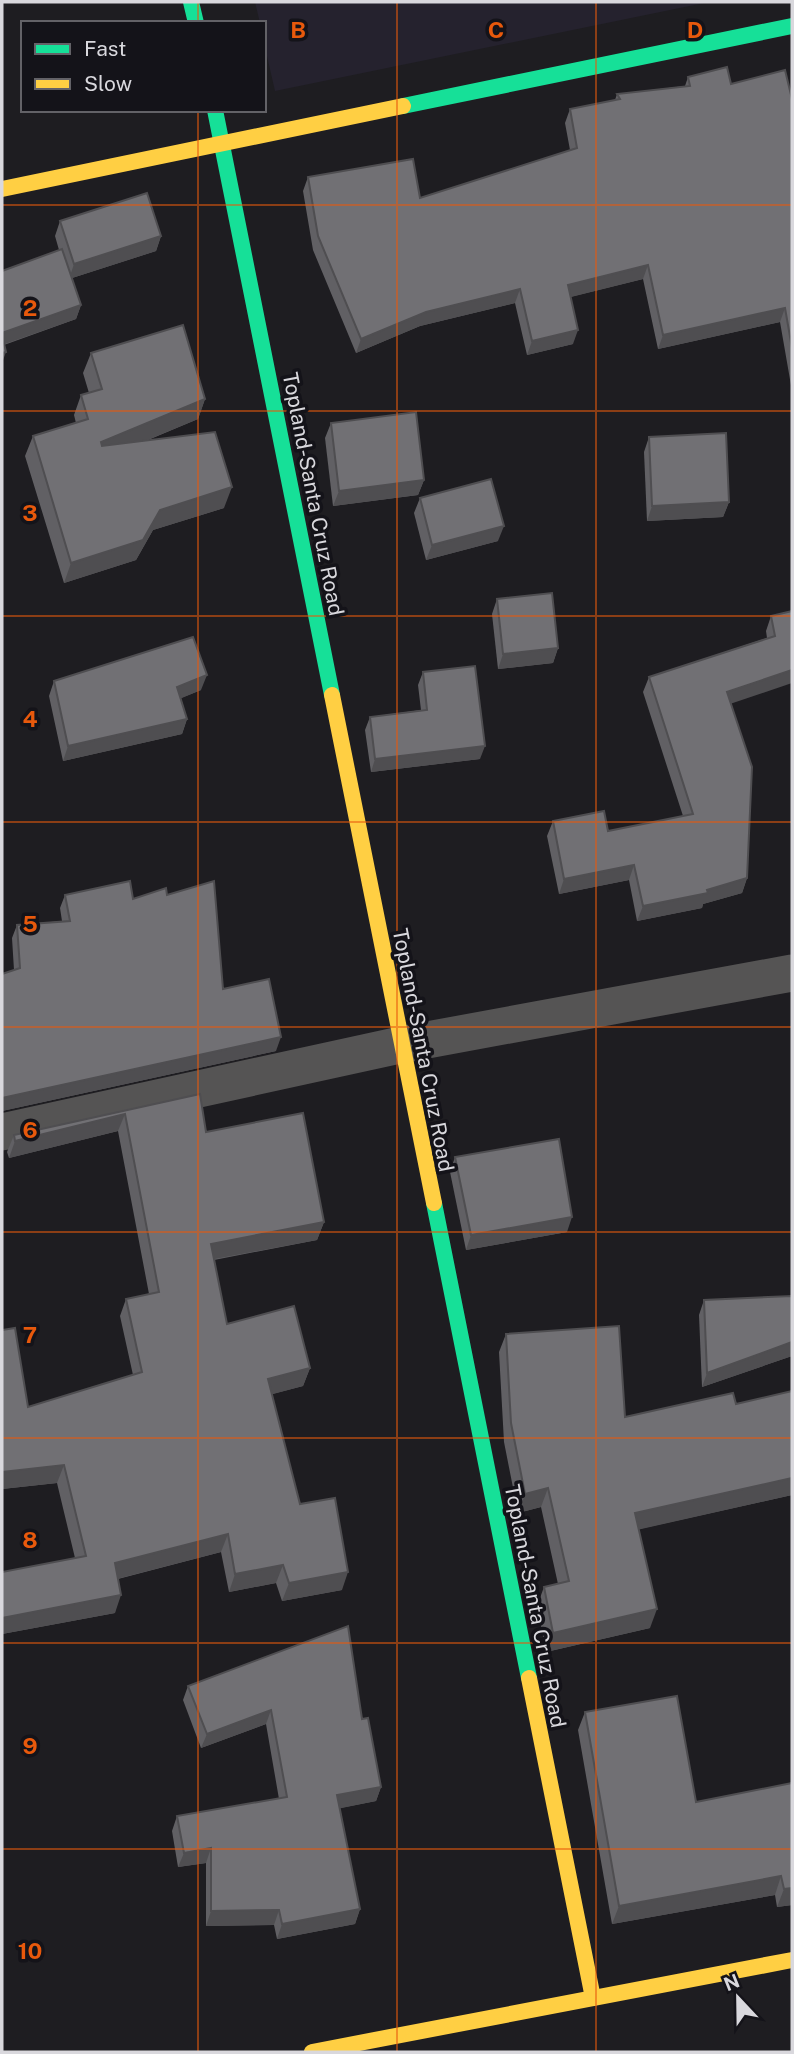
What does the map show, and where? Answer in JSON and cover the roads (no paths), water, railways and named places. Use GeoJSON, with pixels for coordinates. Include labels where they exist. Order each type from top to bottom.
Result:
{"type":"FeatureCollection","features":[{"type":"Feature","properties":{"kind":"main road"},"geometry":{"type":"LineString","coordinates":[[191,2],[196,21]]}},
{"type":"Feature","properties":{"kind":"main road"},"geometry":{"type":"LineString","coordinates":[[2,189],[792,26]]}},
{"type":"Feature","properties":{"kind":"main road","name":"Topland-Santa Cruz Road"},"geometry":{"type":"LineString","coordinates":[[215,112],[400,1045],[593,1998]]}},
{"type":"Feature","properties":{"kind":"main road"},"geometry":{"type":"LineString","coordinates":[[332,2050],[792,1960]]}},
{"type":"Feature","properties":{"kind":"street"},"geometry":{"type":"LineString","coordinates":[[2,1132],[400,1045],[792,973]]}}]}
